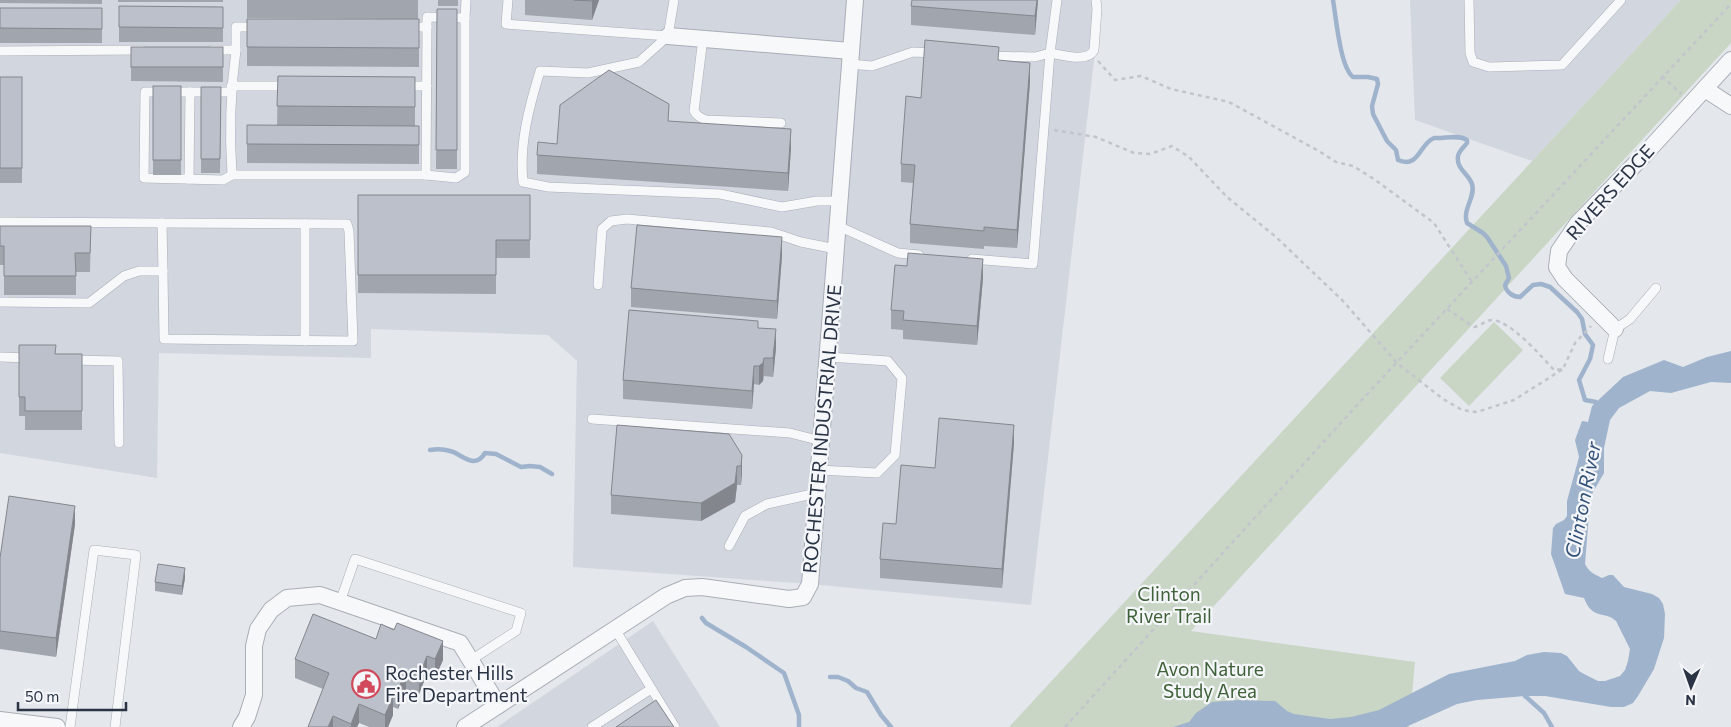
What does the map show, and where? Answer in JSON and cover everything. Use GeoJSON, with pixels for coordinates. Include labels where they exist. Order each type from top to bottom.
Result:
{"type":"FeatureCollection","features":[{"type":"Feature","properties":{"kind":"street","name":"ROCHESTER INDUSTRIAL DRIVE"},"geometry":{"type":"LineString","coordinates":[[465,727],[666,596],[685,588],[702,587],[789,599],[804,597],[810,584],[855,0]]}},
{"type":"Feature","properties":{"kind":"street"},"geometry":{"type":"LineString","coordinates":[[668,36],[703,38],[851,57]]}},
{"type":"Feature","properties":{"kind":"street","name":"RIVERS EDGE"},"geometry":{"type":"LineString","coordinates":[[1615,329],[1565,278],[1557,267],[1559,252],[1578,223],[1731,60]]}},
{"type":"Feature","properties":{"kind":"street"},"geometry":{"type":"LineString","coordinates":[[1705,89],[1731,106]]}},
{"type":"Feature","properties":{"kind":"street"},"geometry":{"type":"LineString","coordinates":[[241,727],[247,717],[254,695],[254,646],[258,629],[271,610],[287,598],[320,595],[460,643],[498,705]]}},
{"type":"Feature","properties":{"kind":"street"},"geometry":{"type":"LineString","coordinates":[[0,720],[56,727]]}},
{"type":"Feature","properties":{"kind":"lane"},"geometry":{"type":"LineString","coordinates":[[300,86],[190,92],[145,92],[144,178],[222,180],[232,175],[426,176],[456,178],[465,172],[466,0]]}},
{"type":"Feature","properties":{"kind":"lane"},"geometry":{"type":"LineString","coordinates":[[508,0],[506,24],[668,36]]}},
{"type":"Feature","properties":{"kind":"lane"},"geometry":{"type":"LineString","coordinates":[[674,0],[668,36],[639,62],[588,73],[540,71],[529,109],[521,162],[523,182],[548,187],[720,194],[782,207],[817,201],[840,202]]}},
{"type":"Feature","properties":{"kind":"lane"},"geometry":{"type":"LineString","coordinates":[[965,259],[1033,264],[1050,53],[1057,0]]}},
{"type":"Feature","properties":{"kind":"lane"},"geometry":{"type":"LineString","coordinates":[[973,55],[1035,57],[1050,53],[1080,57],[1089,56],[1094,50],[1096,0]]}},
{"type":"Feature","properties":{"kind":"lane"},"geometry":{"type":"LineString","coordinates":[[1469,0],[1470,53],[1473,62],[1489,67],[1562,65],[1622,0]]}},
{"type":"Feature","properties":{"kind":"lane"},"geometry":{"type":"LineString","coordinates":[[426,176],[428,17],[465,18]]}},
{"type":"Feature","properties":{"kind":"lane"},"geometry":{"type":"LineString","coordinates":[[232,175],[229,127],[236,50],[236,27],[265,27]]}},
{"type":"Feature","properties":{"kind":"lane"},"geometry":{"type":"LineString","coordinates":[[399,27],[428,27]]}},
{"type":"Feature","properties":{"kind":"lane"},"geometry":{"type":"LineString","coordinates":[[703,38],[694,110],[696,114],[706,120],[781,123]]}},
{"type":"Feature","properties":{"kind":"lane"},"geometry":{"type":"LineString","coordinates":[[0,51],[148,50]]}},
{"type":"Feature","properties":{"kind":"lane"},"geometry":{"type":"LineString","coordinates":[[207,50],[236,50]]}},
{"type":"Feature","properties":{"kind":"lane"},"geometry":{"type":"LineString","coordinates":[[851,57],[872,66],[913,52],[943,53]]}},
{"type":"Feature","properties":{"kind":"lane"},"geometry":{"type":"LineString","coordinates":[[398,86],[427,86]]}},
{"type":"Feature","properties":{"kind":"lane"},"geometry":{"type":"LineString","coordinates":[[189,179],[190,92]]}},
{"type":"Feature","properties":{"kind":"lane"},"geometry":{"type":"LineString","coordinates":[[598,285],[602,229],[611,221],[627,219],[772,232],[801,242],[836,248]]}},
{"type":"Feature","properties":{"kind":"lane"},"geometry":{"type":"LineString","coordinates":[[0,222],[347,224],[349,231],[353,341],[164,339],[162,223]]}},
{"type":"Feature","properties":{"kind":"lane"},"geometry":{"type":"LineString","coordinates":[[305,224],[305,341]]}},
{"type":"Feature","properties":{"kind":"lane"},"geometry":{"type":"LineString","coordinates":[[838,226],[898,253],[927,256]]}},
{"type":"Feature","properties":{"kind":"lane"},"geometry":{"type":"LineString","coordinates":[[0,302],[88,303],[124,276],[139,271],[163,271]]}},
{"type":"Feature","properties":{"kind":"lane"},"geometry":{"type":"LineString","coordinates":[[1608,360],[1615,329],[1630,319],[1656,288]]}},
{"type":"Feature","properties":{"kind":"lane"},"geometry":{"type":"LineString","coordinates":[[0,357],[39,358]]}},
{"type":"Feature","properties":{"kind":"lane"},"geometry":{"type":"LineString","coordinates":[[819,470],[877,473],[895,455],[902,378],[888,361],[828,357]]}},
{"type":"Feature","properties":{"kind":"lane"},"geometry":{"type":"LineString","coordinates":[[59,359],[118,361],[119,443]]}},
{"type":"Feature","properties":{"kind":"lane"},"geometry":{"type":"LineString","coordinates":[[592,419],[790,433],[821,441]]}},
{"type":"Feature","properties":{"kind":"lane"},"geometry":{"type":"LineString","coordinates":[[729,546],[745,516],[767,504],[817,493]]}},
{"type":"Feature","properties":{"kind":"lane"},"geometry":{"type":"LineString","coordinates":[[70,727],[94,550],[136,556],[115,727]]}},
{"type":"Feature","properties":{"kind":"lane"},"geometry":{"type":"LineString","coordinates":[[340,602],[355,558],[521,613],[516,631],[471,660]]}},
{"type":"Feature","properties":{"kind":"lane"},"geometry":{"type":"LineString","coordinates":[[615,629],[675,727]]}},
{"type":"Feature","properties":{"kind":"lane"},"geometry":{"type":"LineString","coordinates":[[592,727],[651,689]]}},
{"type":"Feature","properties":{"kind":"path"},"geometry":{"type":"LineString","coordinates":[[1065,727],[1358,404],[1731,4]]}},
{"type":"Feature","properties":{"kind":"path"},"geometry":{"type":"LineString","coordinates":[[1092,54],[1115,80],[1142,76],[1171,89],[1229,102],[1318,150],[1336,162],[1353,166],[1434,223],[1472,282]]}},
{"type":"Feature","properties":{"kind":"path"},"geometry":{"type":"LineString","coordinates":[[1662,76],[1678,90],[1690,105]]}},
{"type":"Feature","properties":{"kind":"path"},"geometry":{"type":"LineString","coordinates":[[1044,129],[1096,136],[1134,153],[1150,154],[1172,146],[1188,157],[1227,198],[1276,237],[1343,301],[1397,363],[1443,400],[1462,410],[1477,412],[1514,400],[1562,369],[1576,343],[1590,328]]}},
{"type":"Feature","properties":{"kind":"path"},"geometry":{"type":"LineString","coordinates":[[1448,308],[1474,327],[1492,320],[1504,324],[1554,370],[1562,369]]}},
{"type":"Feature","properties":{"kind":"shaded area"},"geometry":{"type":"Polygon","coordinates":[[[0,0],[1101,0],[1031,605],[810,584],[573,567],[577,361],[548,335],[371,329],[371,358],[159,353],[157,478],[0,453],[0,0]]]}},
{"type":"Feature","properties":{"kind":"shaded area"},"geometry":{"type":"Polygon","coordinates":[[[1410,0],[1681,0],[1532,161],[1415,120],[1410,0]]]}},
{"type":"Feature","properties":{"kind":"shaded area"},"geometry":{"type":"Polygon","coordinates":[[[653,621],[720,727],[497,727],[653,621]]]}},
{"type":"Feature","properties":{"kind":"green space","name":"Clinton River Trail"},"geometry":{"type":"Polygon","coordinates":[[[1681,0],[1731,0],[1731,43],[1191,631],[1415,662],[1409,727],[1009,727],[1681,0]]]}},
{"type":"Feature","properties":{"kind":"green space"},"geometry":{"type":"Polygon","coordinates":[[[1494,322],[1523,350],[1469,406],[1440,378],[1494,322]]]}},
{"type":"Feature","properties":{"kind":"water","name":"Clinton River"},"geometry":{"type":"Polygon","coordinates":[[[1731,351],[1731,383],[1711,382],[1671,393],[1650,391],[1619,408],[1610,420],[1604,448],[1604,473],[1590,501],[1585,564],[1590,571],[1602,578],[1613,575],[1624,587],[1652,594],[1659,598],[1663,604],[1665,614],[1664,638],[1654,669],[1633,703],[1624,707],[1611,707],[1545,696],[1525,696],[1477,700],[1457,704],[1406,727],[1173,727],[1189,722],[1196,713],[1212,702],[1238,700],[1275,701],[1294,714],[1330,719],[1351,717],[1379,710],[1449,674],[1515,661],[1527,655],[1544,652],[1561,653],[1567,656],[1579,671],[1598,681],[1605,681],[1620,676],[1625,670],[1630,649],[1616,621],[1591,610],[1584,598],[1565,594],[1551,554],[1553,528],[1567,516],[1567,501],[1579,457],[1575,440],[1582,421],[1588,422],[1592,406],[1623,377],[1664,360],[1683,367],[1707,357],[1731,351]]]}},
{"type":"Feature","properties":{"kind":"building"},"geometry":{"type":"Polygon","coordinates":[[[912,0],[1037,0],[1035,16],[911,6],[912,0]]]}},
{"type":"Feature","properties":{"kind":"building"},"geometry":{"type":"Polygon","coordinates":[[[119,6],[223,7],[223,28],[119,27],[119,6]]]}},
{"type":"Feature","properties":{"kind":"building"},"geometry":{"type":"Polygon","coordinates":[[[0,8],[102,8],[102,29],[0,28],[0,8]]]}},
{"type":"Feature","properties":{"kind":"building"},"geometry":{"type":"Polygon","coordinates":[[[437,9],[457,9],[457,150],[436,150],[437,9]]]}},
{"type":"Feature","properties":{"kind":"building"},"geometry":{"type":"Polygon","coordinates":[[[247,19],[419,19],[419,48],[247,47],[247,19]]]}},
{"type":"Feature","properties":{"kind":"building"},"geometry":{"type":"Polygon","coordinates":[[[925,40],[999,47],[998,60],[1030,63],[1017,230],[984,227],[984,231],[910,224],[915,165],[901,164],[906,96],[921,98],[925,40]]]}},
{"type":"Feature","properties":{"kind":"building"},"geometry":{"type":"Polygon","coordinates":[[[131,47],[223,47],[223,67],[131,67],[131,47]]]}},
{"type":"Feature","properties":{"kind":"building"},"geometry":{"type":"Polygon","coordinates":[[[609,70],[669,104],[668,121],[791,129],[788,173],[537,155],[538,142],[557,144],[560,105],[609,70]]]}},
{"type":"Feature","properties":{"kind":"building"},"geometry":{"type":"Polygon","coordinates":[[[278,76],[415,77],[415,107],[277,106],[278,76]]]}},
{"type":"Feature","properties":{"kind":"building"},"geometry":{"type":"Polygon","coordinates":[[[0,77],[22,77],[22,168],[0,168],[0,77]]]}},
{"type":"Feature","properties":{"kind":"building"},"geometry":{"type":"Polygon","coordinates":[[[153,86],[181,86],[181,160],[153,160],[153,86]]]}},
{"type":"Feature","properties":{"kind":"building"},"geometry":{"type":"Polygon","coordinates":[[[201,87],[221,87],[220,159],[201,159],[201,87]]]}},
{"type":"Feature","properties":{"kind":"building"},"geometry":{"type":"Polygon","coordinates":[[[247,125],[419,126],[419,145],[247,144],[247,125]]]}},
{"type":"Feature","properties":{"kind":"building"},"geometry":{"type":"Polygon","coordinates":[[[358,195],[530,195],[530,240],[496,240],[496,275],[358,275],[358,195]]]}},
{"type":"Feature","properties":{"kind":"building"},"geometry":{"type":"Polygon","coordinates":[[[637,225],[782,237],[777,301],[631,288],[637,225]]]}},
{"type":"Feature","properties":{"kind":"building"},"geometry":{"type":"Polygon","coordinates":[[[0,226],[91,226],[90,253],[75,253],[76,276],[4,276],[4,246],[0,246],[0,226]]]}},
{"type":"Feature","properties":{"kind":"building"},"geometry":{"type":"Polygon","coordinates":[[[908,253],[983,259],[977,326],[903,320],[904,311],[891,310],[895,265],[907,266],[908,253]]]}},
{"type":"Feature","properties":{"kind":"building"},"geometry":{"type":"Polygon","coordinates":[[[629,310],[758,321],[758,328],[776,329],[773,358],[764,358],[763,363],[759,366],[754,366],[752,391],[623,380],[629,310]]]}},
{"type":"Feature","properties":{"kind":"building"},"geometry":{"type":"Polygon","coordinates":[[[19,345],[56,345],[55,354],[82,354],[82,411],[25,411],[25,397],[19,397],[19,345]]]}},
{"type":"Feature","properties":{"kind":"building"},"geometry":{"type":"Polygon","coordinates":[[[939,418],[1014,425],[1002,569],[880,559],[883,523],[896,524],[901,465],[935,468],[939,418]]]}},
{"type":"Feature","properties":{"kind":"building"},"geometry":{"type":"Polygon","coordinates":[[[617,425],[729,434],[742,455],[741,466],[737,466],[735,483],[701,503],[611,495],[617,425]]]}},
{"type":"Feature","properties":{"kind":"building"},"geometry":{"type":"Polygon","coordinates":[[[9,496],[75,506],[56,638],[0,631],[0,558],[9,496]]]}},
{"type":"Feature","properties":{"kind":"building"},"geometry":{"type":"Polygon","coordinates":[[[158,564],[185,568],[182,586],[155,582],[158,564]]]}},
{"type":"Feature","properties":{"kind":"building","name":"Rochester Hills Fire Department"},"geometry":{"type":"Polygon","coordinates":[[[313,614],[376,639],[381,624],[394,630],[397,623],[443,641],[435,659],[427,656],[419,676],[406,670],[398,690],[392,688],[389,695],[393,697],[385,715],[359,704],[351,724],[333,716],[328,727],[308,727],[329,673],[295,659],[313,614]]]}},
{"type":"Feature","properties":{"kind":"building"},"geometry":{"type":"Polygon","coordinates":[[[656,700],[674,727],[616,727],[656,700]]]}},
{"type":"Feature","properties":{"kind":"waterway"},"geometry":{"type":"LineString","coordinates":[[1333,0],[1339,41],[1345,63],[1353,77],[1377,79],[1378,84],[1372,106],[1373,114],[1387,141],[1396,150],[1398,160],[1405,162],[1415,159],[1425,145],[1434,138],[1455,137],[1467,140],[1467,143],[1460,151],[1458,160],[1460,168],[1470,180],[1473,189],[1466,213],[1467,223],[1487,237],[1506,266],[1509,278],[1505,285],[1510,294],[1520,297],[1533,285],[1541,284],[1550,287],[1577,312],[1582,319],[1585,334],[1593,345],[1590,359],[1579,380],[1585,400],[1596,402]]}},
{"type":"Feature","properties":{"kind":"waterway"},"geometry":{"type":"LineString","coordinates":[[430,450],[448,450],[472,461],[481,458],[485,453],[496,454],[521,467],[540,467],[552,474]]}},
{"type":"Feature","properties":{"kind":"waterway"},"geometry":{"type":"LineString","coordinates":[[702,618],[706,623],[784,673],[799,715],[799,727]]}},
{"type":"Feature","properties":{"kind":"waterway"},"geometry":{"type":"LineString","coordinates":[[830,677],[838,677],[848,681],[856,688],[867,692],[891,727]]}},
{"type":"Feature","properties":{"kind":"waterway"},"geometry":{"type":"LineString","coordinates":[[1525,696],[1544,713],[1552,727]]}},
{"type":"Feature","properties":{"kind":"place","name":"Rochester Hills Fire Department"},"geometry":{"type":"Point","coordinates":[366,684]}},
{"type":"Feature","properties":{"kind":"park label","name":"Avon Nature Study Area"},"geometry":{"type":"Point","coordinates":[1210,680]}}]}
